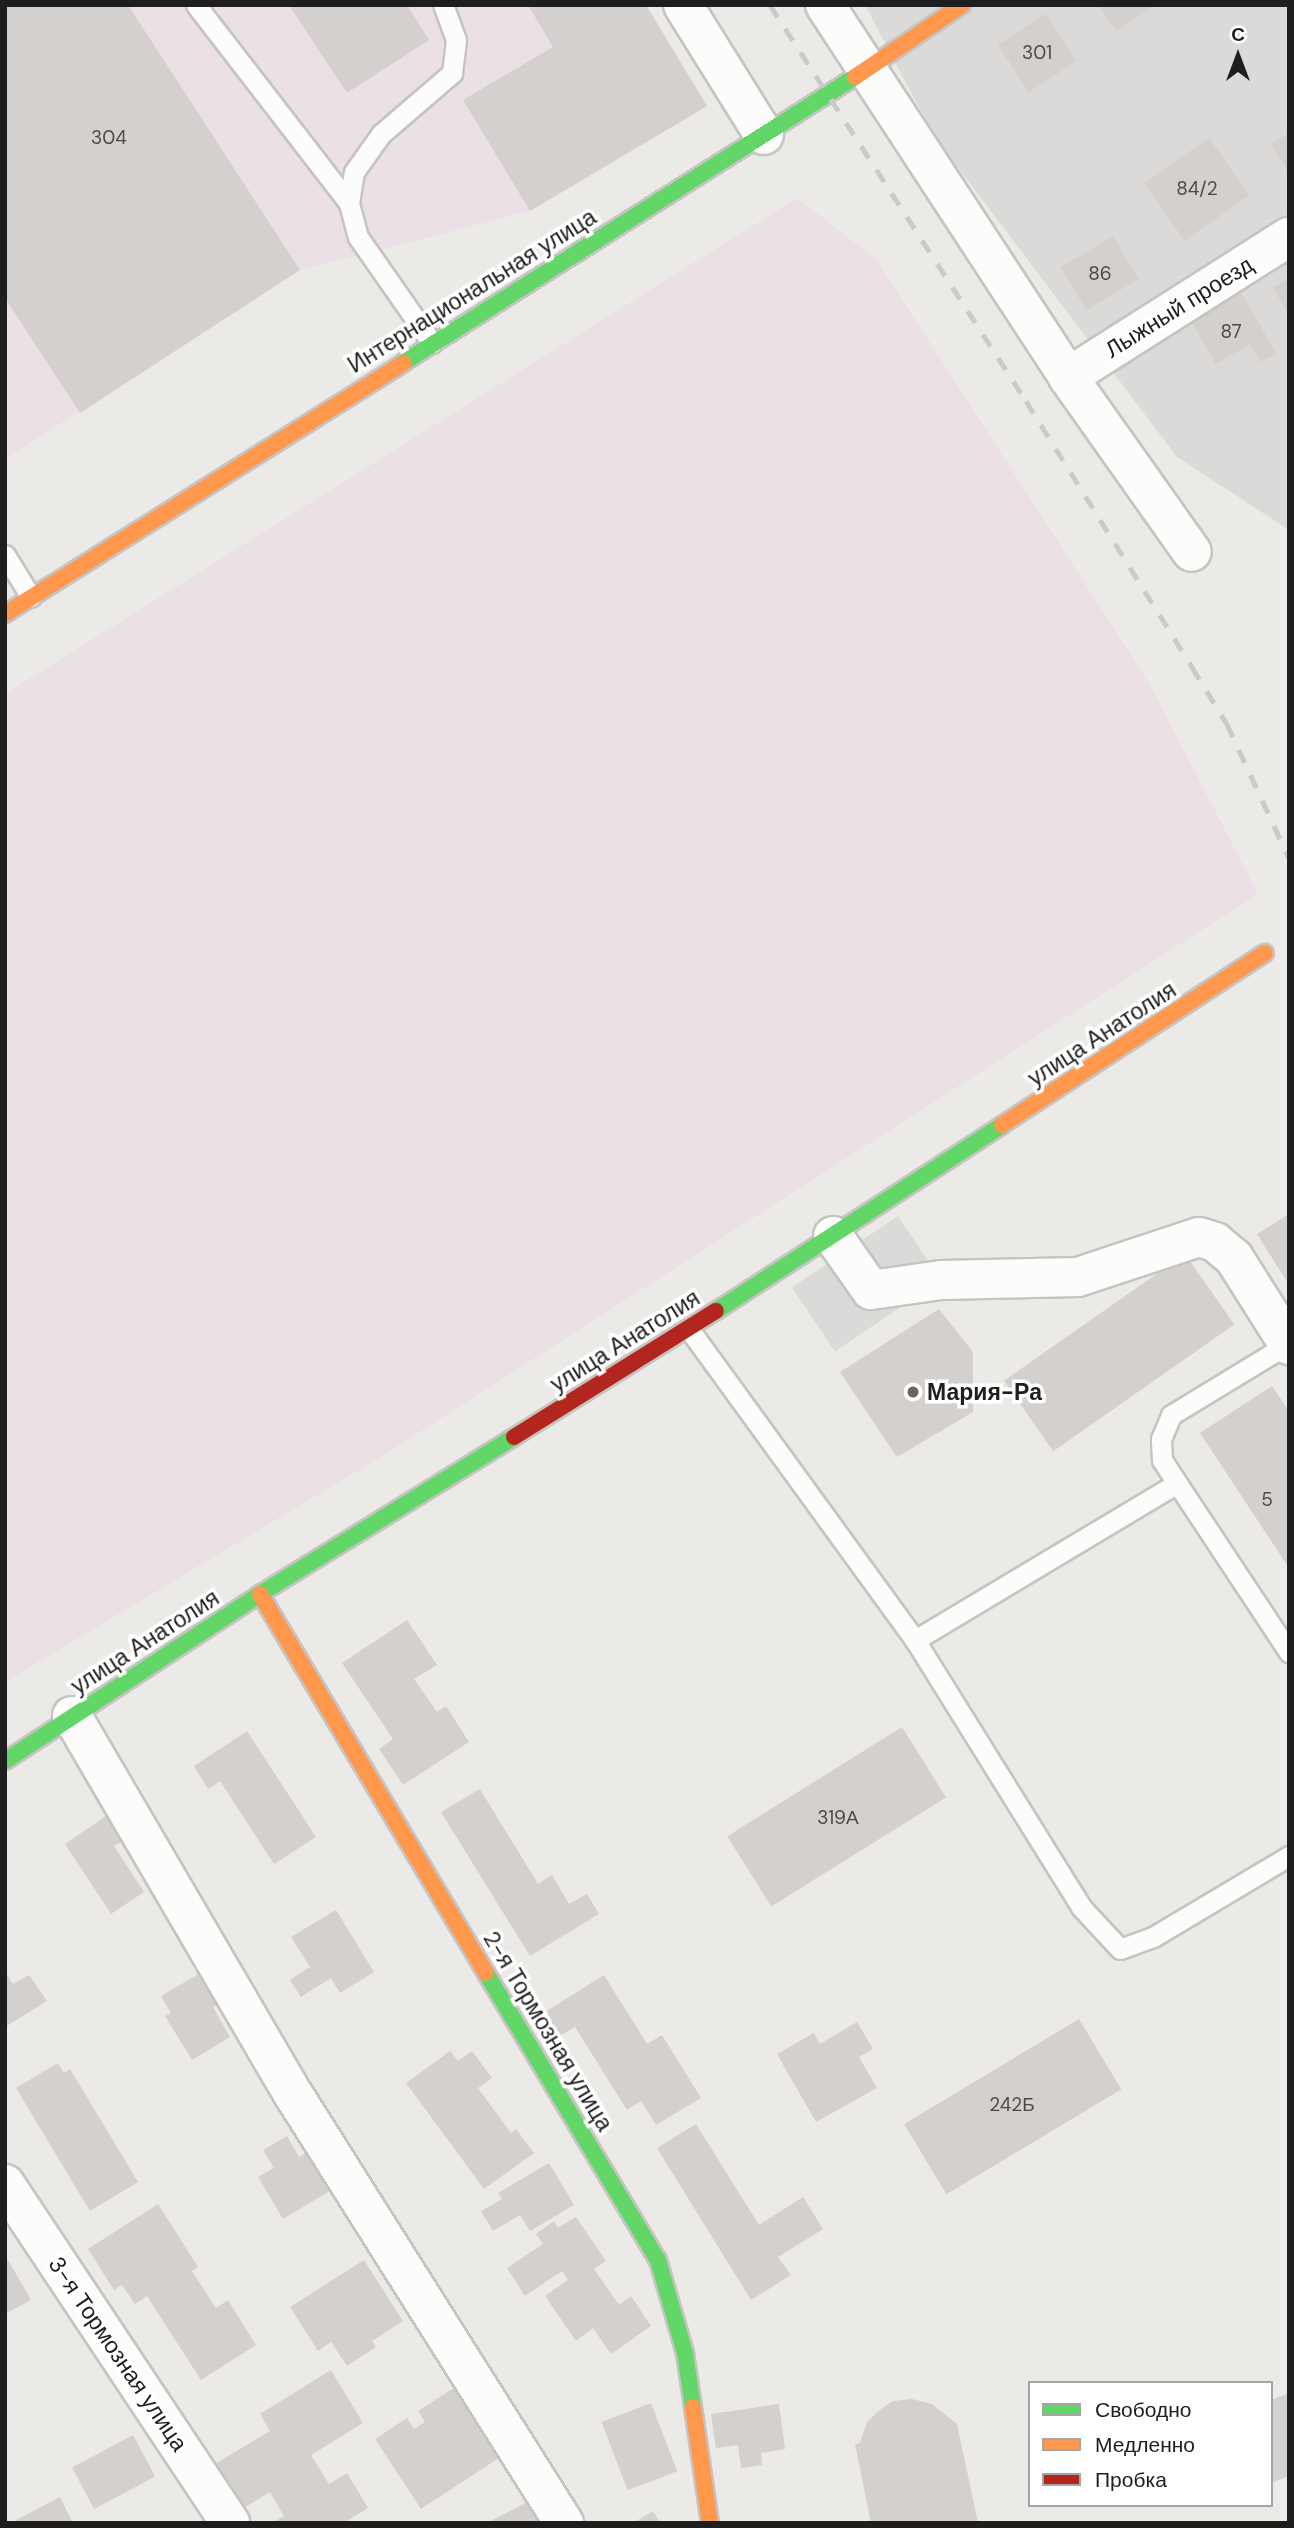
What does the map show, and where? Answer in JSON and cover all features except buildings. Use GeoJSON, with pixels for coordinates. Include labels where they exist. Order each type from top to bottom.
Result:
{"type":"FeatureCollection","features":[{"type":"Feature","properties":{"kind":"street"},"geometry":{"type":"LineString","coordinates":[[683,5],[764,135]]}},
{"type":"Feature","properties":{"kind":"street"},"geometry":{"type":"LineString","coordinates":[[825,5],[1068,377],[1192,552]]}},
{"type":"Feature","properties":{"kind":"street","name":"Интернациональная улица"},"geometry":{"type":"LineString","coordinates":[[5,614],[764,135],[962,5]]}},
{"type":"Feature","properties":{"kind":"street","name":"Лыжный проезд"},"geometry":{"type":"LineString","coordinates":[[1068,377],[1289,237]]}},
{"type":"Feature","properties":{"kind":"street","name":"улица Анатолия"},"geometry":{"type":"LineString","coordinates":[[5,1761],[260,1594],[688,1329],[1265,953]]}},
{"type":"Feature","properties":{"kind":"street"},"geometry":{"type":"LineString","coordinates":[[833,1236],[871,1290],[941,1280],[1079,1277],[1199,1237],[1215,1242],[1234,1258],[1288,1345]]}},
{"type":"Feature","properties":{"kind":"street","name":"2-я Тормозная улица"},"geometry":{"type":"LineString","coordinates":[[260,1594],[659,2260],[685,2353],[710,2523]]}},
{"type":"Feature","properties":{"kind":"street"},"geometry":{"type":"LineString","coordinates":[[72,1716],[295,2097],[564,2523]]}},
{"type":"Feature","properties":{"kind":"street","name":"3-я Тормозная улица"},"geometry":{"type":"LineString","coordinates":[[5,2185],[230,2523]]}},
{"type":"Feature","properties":{"kind":"lane"},"geometry":{"type":"LineString","coordinates":[[197,5],[349,203],[358,237],[432,343]]}},
{"type":"Feature","properties":{"kind":"lane"},"geometry":{"type":"LineString","coordinates":[[349,203],[355,172],[382,134],[452,73],[456,40],[443,5]]}},
{"type":"Feature","properties":{"kind":"lane"},"geometry":{"type":"LineString","coordinates":[[5,555],[31,597]]}},
{"type":"Feature","properties":{"kind":"lane"},"geometry":{"type":"LineString","coordinates":[[688,1329],[915,1640],[1081,1907],[1120,1949],[1153,1937],[1289,1856]]}},
{"type":"Feature","properties":{"kind":"lane"},"geometry":{"type":"LineString","coordinates":[[1288,1345],[1171,1415],[1160,1439],[1163,1460],[1289,1652]]}},
{"type":"Feature","properties":{"kind":"lane"},"geometry":{"type":"LineString","coordinates":[[915,1640],[1177,1483]]}},
{"type":"Feature","properties":{"kind":"shaded area"},"geometry":{"type":"Polygon","coordinates":[[[5,5],[646,5],[707,106],[530,211],[300,270],[5,459],[5,5]]]}},
{"type":"Feature","properties":{"kind":"shaded area"},"geometry":{"type":"Polygon","coordinates":[[[865,5],[1289,5],[1289,530],[1177,457],[934,136],[865,5]]]}},
{"type":"Feature","properties":{"kind":"shaded area"},"geometry":{"type":"Polygon","coordinates":[[[797,198],[876,259],[1149,683],[1258,894],[379,1458],[5,1682],[5,694],[797,198]]]}},
{"type":"Feature","properties":{"kind":"shaded area"},"geometry":{"type":"Polygon","coordinates":[[[898,1216],[941,1280],[835,1351],[792,1288],[898,1216]]]}},
{"type":"Feature","properties":{"kind":"railway"},"geometry":{"type":"LineString","coordinates":[[770,5],[1026,401],[1227,724],[1289,858]]}},
{"type":"Feature","properties":{"kind":"traffic: fast"},"geometry":{"type":"LineString","coordinates":[[403,363],[855,77]]}},
{"type":"Feature","properties":{"kind":"traffic: fast"},"geometry":{"type":"LineString","coordinates":[[716,1311],[1002,1125]]}},
{"type":"Feature","properties":{"kind":"traffic: fast"},"geometry":{"type":"LineString","coordinates":[[5,1761],[260,1594],[514,1437]]}},
{"type":"Feature","properties":{"kind":"traffic: fast"},"geometry":{"type":"LineString","coordinates":[[486,1973],[658,2260],[685,2353],[693,2407]]}},
{"type":"Feature","properties":{"kind":"traffic: slow"},"geometry":{"type":"LineString","coordinates":[[855,77],[962,5]]}},
{"type":"Feature","properties":{"kind":"traffic: slow"},"geometry":{"type":"LineString","coordinates":[[5,614],[403,363]]}},
{"type":"Feature","properties":{"kind":"traffic: slow"},"geometry":{"type":"LineString","coordinates":[[1002,1125],[1265,953]]}},
{"type":"Feature","properties":{"kind":"traffic: slow"},"geometry":{"type":"LineString","coordinates":[[260,1594],[486,1973]]}},
{"type":"Feature","properties":{"kind":"traffic: slow"},"geometry":{"type":"LineString","coordinates":[[693,2407],[710,2523]]}},
{"type":"Feature","properties":{"kind":"traffic: jam"},"geometry":{"type":"LineString","coordinates":[[514,1437],[716,1311]]}},
{"type":"Feature","properties":{"kind":"place","name":"Мария-Ра"},"geometry":{"type":"Point","coordinates":[913,1392]}}]}
